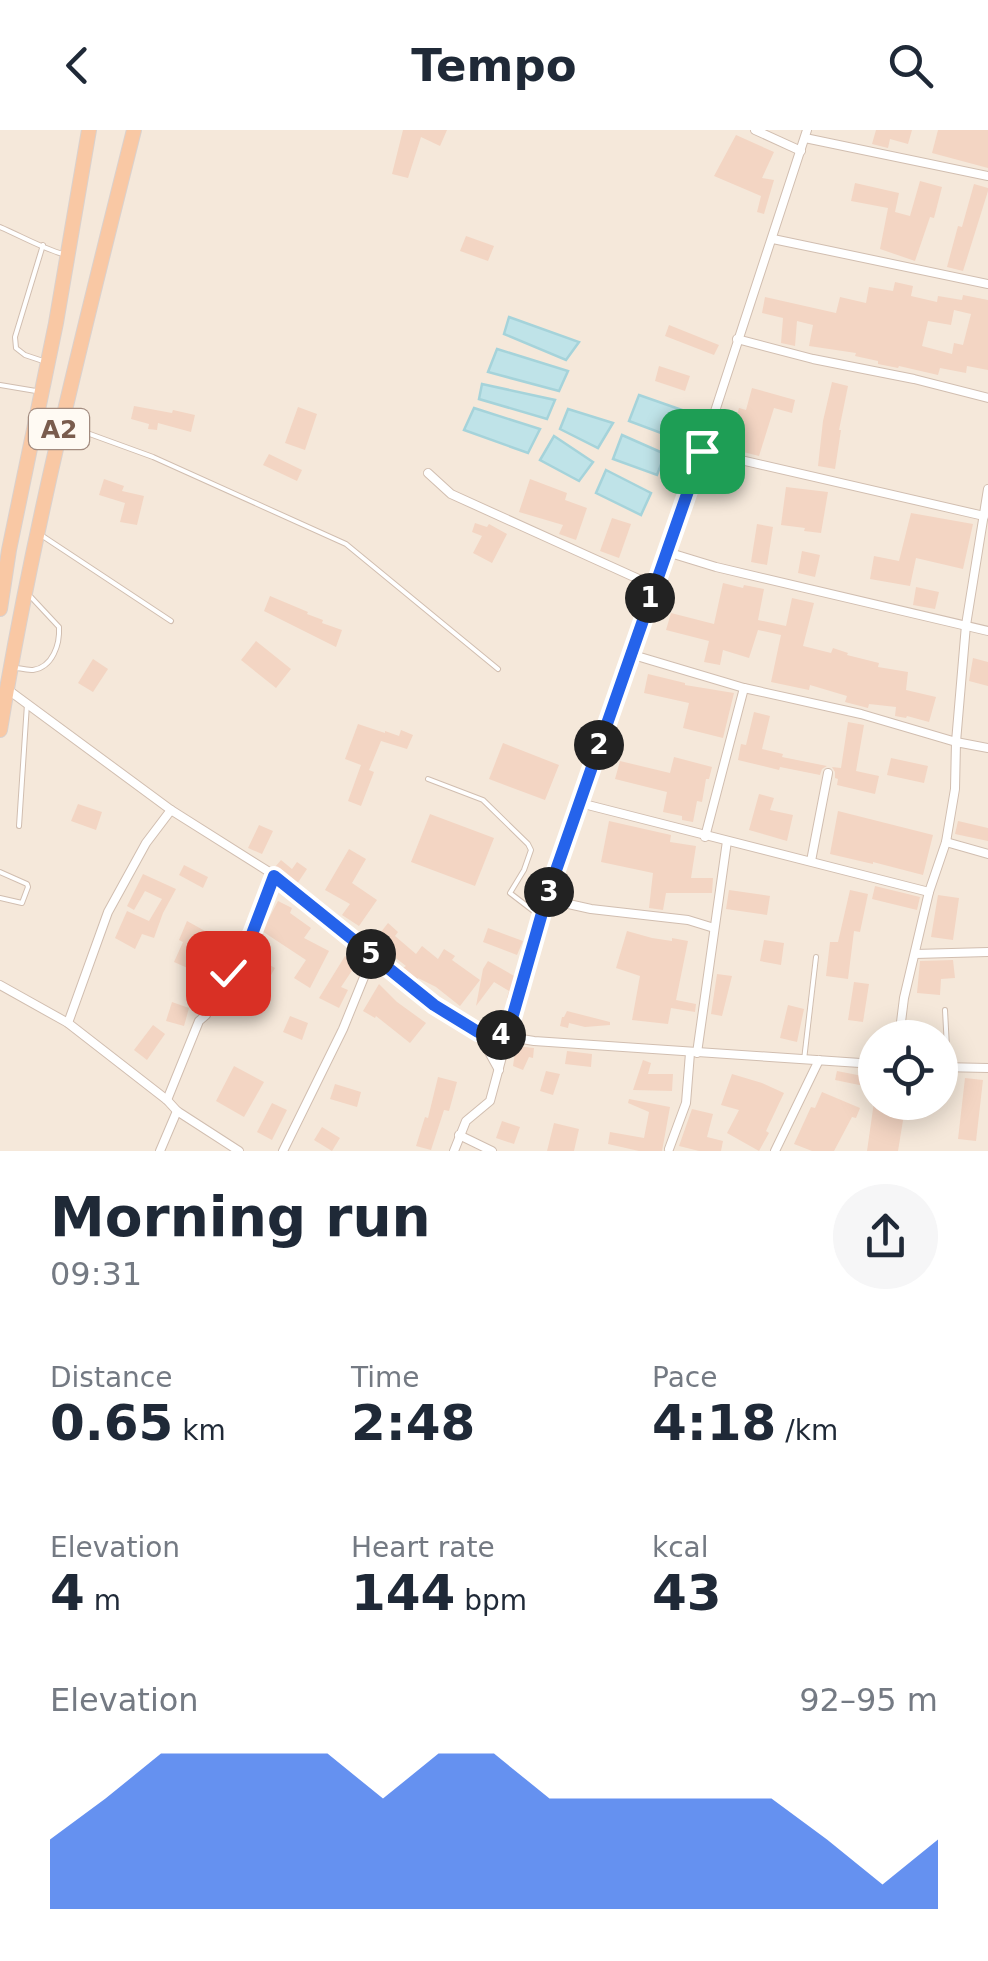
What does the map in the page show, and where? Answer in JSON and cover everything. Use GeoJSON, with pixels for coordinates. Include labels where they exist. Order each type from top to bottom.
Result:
{"type":"FeatureCollection","features":[{"type":"Feature","properties":{"kind":"highway","name":"A2"},"geometry":{"type":"LineString","coordinates":[[0,609],[89,130]]}},
{"type":"Feature","properties":{"kind":"highway","name":"A2"},"geometry":{"type":"LineString","coordinates":[[0,730],[24,590],[60,424],[134,130]]}},
{"type":"Feature","properties":{"kind":"street"},"geometry":{"type":"LineString","coordinates":[[755,130],[801,151]]}},
{"type":"Feature","properties":{"kind":"street"},"geometry":{"type":"LineString","coordinates":[[454,1151],[466,1120],[490,1101],[540,916],[702,451],[806,134],[988,176]]}},
{"type":"Feature","properties":{"kind":"street"},"geometry":{"type":"LineString","coordinates":[[773,239],[988,284]]}},
{"type":"Feature","properties":{"kind":"street"},"geometry":{"type":"LineString","coordinates":[[738,339],[988,398]]}},
{"type":"Feature","properties":{"kind":"street"},"geometry":{"type":"LineString","coordinates":[[702,451],[986,517]]}},
{"type":"Feature","properties":{"kind":"street"},"geometry":{"type":"LineString","coordinates":[[428,473],[451,494],[654,586]]}},
{"type":"Feature","properties":{"kind":"street"},"geometry":{"type":"LineString","coordinates":[[901,1020],[929,892],[946,842],[954,789],[966,626],[988,489]]}},
{"type":"Feature","properties":{"kind":"street"},"geometry":{"type":"LineString","coordinates":[[667,552],[988,631]]}},
{"type":"Feature","properties":{"kind":"street"},"geometry":{"type":"LineString","coordinates":[[630,654],[744,688],[988,748]]}},
{"type":"Feature","properties":{"kind":"street"},"geometry":{"type":"LineString","coordinates":[[705,836],[744,688]]}},
{"type":"Feature","properties":{"kind":"street"},"geometry":{"type":"LineString","coordinates":[[7,689],[171,810],[274,876],[434,1005],[478,1032],[522,1040],[858,1063]]}},
{"type":"Feature","properties":{"kind":"street"},"geometry":{"type":"LineString","coordinates":[[811,861],[828,773]]}},
{"type":"Feature","properties":{"kind":"street"},"geometry":{"type":"LineString","coordinates":[[580,804],[929,892]]}},
{"type":"Feature","properties":{"kind":"street"},"geometry":{"type":"LineString","coordinates":[[68,1023],[108,912],[146,843],[171,810]]}},
{"type":"Feature","properties":{"kind":"street"},"geometry":{"type":"LineString","coordinates":[[669,1148],[686,1102],[727,841]]}},
{"type":"Feature","properties":{"kind":"street"},"geometry":{"type":"LineString","coordinates":[[946,842],[988,854]]}},
{"type":"Feature","properties":{"kind":"street"},"geometry":{"type":"LineString","coordinates":[[167,1100],[199,1021],[252,934],[274,876]]}},
{"type":"Feature","properties":{"kind":"street"},"geometry":{"type":"LineString","coordinates":[[546,899],[688,920],[714,928]]}},
{"type":"Feature","properties":{"kind":"street"},"geometry":{"type":"LineString","coordinates":[[916,954],[988,952]]}},
{"type":"Feature","properties":{"kind":"street"},"geometry":{"type":"LineString","coordinates":[[284,1151],[342,1030],[372,955]]}},
{"type":"Feature","properties":{"kind":"street"},"geometry":{"type":"LineString","coordinates":[[0,985],[68,1023],[177,1111],[238,1151]]}},
{"type":"Feature","properties":{"kind":"street"},"geometry":{"type":"LineString","coordinates":[[478,1032],[499,1070]]}},
{"type":"Feature","properties":{"kind":"street"},"geometry":{"type":"LineString","coordinates":[[775,1151],[819,1060]]}},
{"type":"Feature","properties":{"kind":"street"},"geometry":{"type":"LineString","coordinates":[[958,1067],[988,1068]]}},
{"type":"Feature","properties":{"kind":"street"},"geometry":{"type":"LineString","coordinates":[[160,1151],[177,1111]]}},
{"type":"Feature","properties":{"kind":"street"},"geometry":{"type":"LineString","coordinates":[[459,1135],[492,1151]]}},
{"type":"Feature","properties":{"kind":"lane"},"geometry":{"type":"LineString","coordinates":[[0,227],[50,251],[68,254]]}},
{"type":"Feature","properties":{"kind":"lane"},"geometry":{"type":"LineString","coordinates":[[44,245],[14,336],[16,348],[25,355],[48,362]]}},
{"type":"Feature","properties":{"kind":"lane"},"geometry":{"type":"LineString","coordinates":[[0,385],[41,392]]}},
{"type":"Feature","properties":{"kind":"lane"},"geometry":{"type":"LineString","coordinates":[[60,424],[168,464],[346,544],[498,669]]}},
{"type":"Feature","properties":{"kind":"lane"},"geometry":{"type":"LineString","coordinates":[[38,533],[171,620]]}},
{"type":"Feature","properties":{"kind":"lane"},"geometry":{"type":"LineString","coordinates":[[10,667],[34,670],[45,665],[53,656],[60,632],[55,621],[24,590]]}},
{"type":"Feature","properties":{"kind":"lane"},"geometry":{"type":"LineString","coordinates":[[19,826],[27,704]]}},
{"type":"Feature","properties":{"kind":"lane"},"geometry":{"type":"LineString","coordinates":[[428,779],[482,800],[528,844],[524,870],[510,893],[540,916]]}},
{"type":"Feature","properties":{"kind":"lane"},"geometry":{"type":"LineString","coordinates":[[0,872],[28,887],[22,903],[0,898]]}},
{"type":"Feature","properties":{"kind":"lane"},"geometry":{"type":"LineString","coordinates":[[804,1060],[816,958]]}},
{"type":"Feature","properties":{"kind":"lane"},"geometry":{"type":"LineString","coordinates":[[945,1010],[945,1020]]}},
{"type":"Feature","properties":{"kind":"shaded area"},"geometry":{"type":"Polygon","coordinates":[[[0,130],[988,130],[988,1151],[0,1151],[0,130]]]}},
{"type":"Feature","properties":{"kind":"water"},"geometry":{"type":"Polygon","coordinates":[[[509,317],[579,342],[566,360],[504,334],[509,317]]]}},
{"type":"Feature","properties":{"kind":"water"},"geometry":{"type":"Polygon","coordinates":[[[497,349],[568,371],[559,391],[488,372],[497,349]]]}},
{"type":"Feature","properties":{"kind":"water"},"geometry":{"type":"Polygon","coordinates":[[[482,384],[555,400],[547,419],[479,399],[482,384]]]}},
{"type":"Feature","properties":{"kind":"water"},"geometry":{"type":"Polygon","coordinates":[[[639,395],[682,410],[669,436],[629,421],[639,395]]]}},
{"type":"Feature","properties":{"kind":"water"},"geometry":{"type":"Polygon","coordinates":[[[474,408],[540,429],[528,453],[464,430],[474,408]]]}},
{"type":"Feature","properties":{"kind":"water"},"geometry":{"type":"Polygon","coordinates":[[[568,409],[613,423],[598,448],[560,429],[568,409]]]}},
{"type":"Feature","properties":{"kind":"water"},"geometry":{"type":"Polygon","coordinates":[[[622,435],[665,454],[657,475],[613,459],[622,435]]]}},
{"type":"Feature","properties":{"kind":"water"},"geometry":{"type":"Polygon","coordinates":[[[554,436],[593,462],[579,481],[540,460],[554,436]]]}},
{"type":"Feature","properties":{"kind":"water"},"geometry":{"type":"Polygon","coordinates":[[[606,470],[651,493],[641,515],[596,493],[606,470]]]}},
{"type":"Feature","properties":{"kind":"building"},"geometry":{"type":"Polygon","coordinates":[[[403,130],[447,130],[440,146],[421,137],[408,178],[392,174],[403,130]]]}},
{"type":"Feature","properties":{"kind":"building"},"geometry":{"type":"Polygon","coordinates":[[[876,130],[912,130],[908,144],[890,139],[888,148],[872,144],[876,130]]]}},
{"type":"Feature","properties":{"kind":"building"},"geometry":{"type":"Polygon","coordinates":[[[938,130],[988,130],[988,168],[932,153],[938,130]]]}},
{"type":"Feature","properties":{"kind":"building"},"geometry":{"type":"Polygon","coordinates":[[[736,135],[774,152],[762,178],[774,180],[764,214],[757,212],[761,196],[714,176],[736,135]]]}},
{"type":"Feature","properties":{"kind":"building"},"geometry":{"type":"Polygon","coordinates":[[[920,181],[942,187],[934,218],[930,217],[915,261],[880,249],[888,208],[851,201],[855,183],[899,193],[895,212],[910,216],[920,181]]]}},
{"type":"Feature","properties":{"kind":"building"},"geometry":{"type":"Polygon","coordinates":[[[974,184],[988,191],[963,271],[947,267],[974,184]]]}},
{"type":"Feature","properties":{"kind":"building"},"geometry":{"type":"Polygon","coordinates":[[[466,236],[494,246],[488,261],[460,251],[466,236]]]}},
{"type":"Feature","properties":{"kind":"building"},"geometry":{"type":"Polygon","coordinates":[[[895,282],[913,286],[911,296],[937,302],[938,296],[962,300],[963,295],[988,300],[988,370],[967,366],[966,373],[940,368],[938,375],[878,364],[855,356],[856,353],[809,346],[813,325],[797,321],[795,346],[781,343],[783,318],[762,313],[765,297],[836,313],[840,297],[866,303],[869,287],[893,291],[895,282]],[[954,310],[951,325],[928,321],[922,346],[952,354],[954,343],[963,345],[971,314],[954,310]]]}},
{"type":"Feature","properties":{"kind":"building"},"geometry":{"type":"Polygon","coordinates":[[[669,325],[719,345],[714,355],[665,336],[669,325]]]}},
{"type":"Feature","properties":{"kind":"building"},"geometry":{"type":"Polygon","coordinates":[[[659,366],[690,376],[685,391],[655,381],[659,366]]]}},
{"type":"Feature","properties":{"kind":"building"},"geometry":{"type":"Polygon","coordinates":[[[832,382],[848,386],[835,469],[818,466],[832,382]]]}},
{"type":"Feature","properties":{"kind":"building"},"geometry":{"type":"Polygon","coordinates":[[[752,388],[795,400],[792,413],[774,408],[759,456],[720,446],[724,429],[732,431],[739,408],[746,410],[752,388]]]}},
{"type":"Feature","properties":{"kind":"building"},"geometry":{"type":"Polygon","coordinates":[[[134,406],[195,415],[191,432],[158,423],[157,430],[148,429],[149,424],[131,419],[134,406]]]}},
{"type":"Feature","properties":{"kind":"building"},"geometry":{"type":"Polygon","coordinates":[[[298,407],[317,414],[305,450],[285,443],[298,407]]]}},
{"type":"Feature","properties":{"kind":"building"},"geometry":{"type":"Polygon","coordinates":[[[269,454],[302,470],[297,481],[263,465],[269,454]]]}},
{"type":"Feature","properties":{"kind":"building"},"geometry":{"type":"Polygon","coordinates":[[[104,479],[124,486],[122,491],[144,496],[137,525],[120,522],[125,503],[99,495],[104,479]]]}},
{"type":"Feature","properties":{"kind":"building"},"geometry":{"type":"Polygon","coordinates":[[[530,479],[567,493],[565,500],[587,508],[576,540],[559,534],[563,525],[519,512],[530,479]]]}},
{"type":"Feature","properties":{"kind":"building"},"geometry":{"type":"Polygon","coordinates":[[[786,487],[828,492],[821,533],[781,525],[786,487]]]}},
{"type":"Feature","properties":{"kind":"building"},"geometry":{"type":"Polygon","coordinates":[[[911,513],[973,524],[963,569],[916,558],[910,586],[870,579],[874,556],[899,561],[911,513]]]}},
{"type":"Feature","properties":{"kind":"building"},"geometry":{"type":"Polygon","coordinates":[[[612,518],[631,524],[619,558],[600,551],[612,518]]]}},
{"type":"Feature","properties":{"kind":"building"},"geometry":{"type":"Polygon","coordinates":[[[475,523],[487,527],[489,524],[507,534],[492,563],[473,553],[482,536],[472,532],[475,523]]]}},
{"type":"Feature","properties":{"kind":"building"},"geometry":{"type":"Polygon","coordinates":[[[757,524],[773,527],[767,565],[751,562],[757,524]]]}},
{"type":"Feature","properties":{"kind":"building"},"geometry":{"type":"Polygon","coordinates":[[[802,551],[820,555],[815,577],[798,573],[802,551]]]}},
{"type":"Feature","properties":{"kind":"building"},"geometry":{"type":"Polygon","coordinates":[[[723,583],[764,589],[758,620],[786,626],[792,598],[814,603],[803,646],[831,653],[833,648],[879,663],[878,667],[908,672],[906,690],[936,697],[929,722],[895,716],[896,707],[869,704],[868,708],[845,702],[847,696],[810,685],[809,690],[771,682],[781,635],[758,630],[749,658],[723,650],[720,665],[704,662],[709,641],[666,630],[671,613],[714,624],[723,583]]]}},
{"type":"Feature","properties":{"kind":"building"},"geometry":{"type":"Polygon","coordinates":[[[916,587],[939,592],[935,609],[913,605],[916,587]]]}},
{"type":"Feature","properties":{"kind":"building"},"geometry":{"type":"Polygon","coordinates":[[[270,596],[342,630],[336,647],[264,611],[270,596]]]}},
{"type":"Feature","properties":{"kind":"building"},"geometry":{"type":"Polygon","coordinates":[[[256,641],[291,669],[276,688],[241,660],[256,641]]]}},
{"type":"Feature","properties":{"kind":"building"},"geometry":{"type":"Polygon","coordinates":[[[973,658],[988,662],[988,686],[969,681],[973,658]]]}},
{"type":"Feature","properties":{"kind":"building"},"geometry":{"type":"Polygon","coordinates":[[[93,659],[108,669],[93,692],[78,683],[93,659]]]}},
{"type":"Feature","properties":{"kind":"building"},"geometry":{"type":"Polygon","coordinates":[[[648,674],[734,693],[723,738],[683,728],[689,703],[644,693],[648,674]]]}},
{"type":"Feature","properties":{"kind":"building"},"geometry":{"type":"Polygon","coordinates":[[[754,712],[770,716],[762,749],[827,766],[820,775],[738,760],[754,712]]]}},
{"type":"Feature","properties":{"kind":"building"},"geometry":{"type":"Polygon","coordinates":[[[848,722],[864,725],[856,771],[879,776],[875,794],[837,785],[832,767],[841,768],[848,722]]]}},
{"type":"Feature","properties":{"kind":"building"},"geometry":{"type":"Polygon","coordinates":[[[358,724],[399,736],[401,730],[413,735],[407,749],[381,741],[361,806],[348,801],[361,765],[345,759],[358,724]]]}},
{"type":"Feature","properties":{"kind":"building"},"geometry":{"type":"Polygon","coordinates":[[[503,743],[559,765],[545,800],[489,779],[503,743]]]}},
{"type":"Feature","properties":{"kind":"building"},"geometry":{"type":"Polygon","coordinates":[[[674,757],[712,767],[702,802],[697,801],[693,822],[663,812],[667,792],[615,779],[620,761],[670,773],[674,757]]]}},
{"type":"Feature","properties":{"kind":"building"},"geometry":{"type":"Polygon","coordinates":[[[891,758],[928,766],[924,783],[887,775],[891,758]]]}},
{"type":"Feature","properties":{"kind":"building"},"geometry":{"type":"Polygon","coordinates":[[[759,794],[774,798],[770,810],[793,815],[787,841],[749,830],[759,794]]]}},
{"type":"Feature","properties":{"kind":"building"},"geometry":{"type":"Polygon","coordinates":[[[78,804],[102,812],[96,830],[71,821],[78,804]]]}},
{"type":"Feature","properties":{"kind":"building"},"geometry":{"type":"Polygon","coordinates":[[[838,811],[933,835],[923,875],[830,854],[838,811]]]}},
{"type":"Feature","properties":{"kind":"building"},"geometry":{"type":"Polygon","coordinates":[[[430,814],[494,838],[475,886],[411,862],[430,814]]]}},
{"type":"Feature","properties":{"kind":"building"},"geometry":{"type":"Polygon","coordinates":[[[609,821],[671,835],[670,842],[696,846],[691,878],[713,878],[712,893],[666,893],[663,910],[649,908],[653,873],[601,862],[609,821]]]}},
{"type":"Feature","properties":{"kind":"building"},"geometry":{"type":"Polygon","coordinates":[[[958,821],[988,828],[988,841],[955,834],[958,821]]]}},
{"type":"Feature","properties":{"kind":"building"},"geometry":{"type":"Polygon","coordinates":[[[259,825],[273,831],[262,854],[248,848],[259,825]]]}},
{"type":"Feature","properties":{"kind":"building"},"geometry":{"type":"Polygon","coordinates":[[[349,849],[366,859],[352,883],[377,900],[359,926],[342,915],[350,904],[325,890],[349,849]]]}},
{"type":"Feature","properties":{"kind":"building"},"geometry":{"type":"Polygon","coordinates":[[[281,860],[292,869],[297,862],[307,869],[297,884],[275,867],[281,860]]]}},
{"type":"Feature","properties":{"kind":"building"},"geometry":{"type":"Polygon","coordinates":[[[184,865],[208,877],[203,888],[179,875],[184,865]]]}},
{"type":"Feature","properties":{"kind":"building"},"geometry":{"type":"Polygon","coordinates":[[[143,874],[176,889],[154,938],[142,934],[135,949],[115,938],[127,911],[149,921],[162,899],[145,891],[134,910],[127,906],[143,874]]]}},
{"type":"Feature","properties":{"kind":"building"},"geometry":{"type":"Polygon","coordinates":[[[875,886],[920,897],[917,910],[872,899],[875,886]]]}},
{"type":"Feature","properties":{"kind":"building"},"geometry":{"type":"Polygon","coordinates":[[[729,890],[770,896],[767,915],[726,909],[729,890]]]}},
{"type":"Feature","properties":{"kind":"building"},"geometry":{"type":"Polygon","coordinates":[[[850,890],[868,894],[860,932],[854,931],[848,979],[826,976],[830,942],[838,942],[850,890]]]}},
{"type":"Feature","properties":{"kind":"building"},"geometry":{"type":"Polygon","coordinates":[[[938,895],[959,898],[953,940],[931,937],[938,895]]]}},
{"type":"Feature","properties":{"kind":"building"},"geometry":{"type":"Polygon","coordinates":[[[278,901],[292,908],[290,913],[311,928],[304,938],[329,951],[310,988],[294,978],[306,960],[262,931],[278,901]]]}},
{"type":"Feature","properties":{"kind":"building"},"geometry":{"type":"Polygon","coordinates":[[[187,921],[205,931],[192,970],[174,962],[187,921]]]}},
{"type":"Feature","properties":{"kind":"building"},"geometry":{"type":"Polygon","coordinates":[[[388,923],[398,932],[395,936],[416,954],[422,946],[438,959],[444,949],[455,956],[452,960],[480,980],[460,1006],[436,987],[417,980],[374,941],[388,923]]]}},
{"type":"Feature","properties":{"kind":"building"},"geometry":{"type":"Polygon","coordinates":[[[488,928],[523,941],[517,955],[483,942],[488,928]]]}},
{"type":"Feature","properties":{"kind":"building"},"geometry":{"type":"Polygon","coordinates":[[[627,931],[688,941],[676,1000],[696,1004],[695,1012],[671,1008],[668,1024],[632,1020],[640,976],[616,968],[627,931]]]}},
{"type":"Feature","properties":{"kind":"building"},"geometry":{"type":"Polygon","coordinates":[[[764,940],[784,943],[781,965],[760,961],[764,940]]]}},
{"type":"Feature","properties":{"kind":"building"},"geometry":{"type":"Polygon","coordinates":[[[250,954],[275,968],[255,1004],[236,995],[246,974],[240,971],[250,954]]]}},
{"type":"Feature","properties":{"kind":"building"},"geometry":{"type":"Polygon","coordinates":[[[345,956],[357,963],[341,987],[348,990],[339,1008],[319,998],[345,956]]]}},
{"type":"Feature","properties":{"kind":"building"},"geometry":{"type":"Polygon","coordinates":[[[953,960],[955,978],[941,979],[940,995],[917,993],[920,961],[953,960]]]}},
{"type":"Feature","properties":{"kind":"building"},"geometry":{"type":"Polygon","coordinates":[[[488,961],[516,977],[510,999],[509,991],[494,982],[476,1006],[483,969],[488,961]]]}},
{"type":"Feature","properties":{"kind":"building"},"geometry":{"type":"Polygon","coordinates":[[[717,974],[732,976],[722,1016],[711,1014],[717,974]]]}},
{"type":"Feature","properties":{"kind":"building"},"geometry":{"type":"Polygon","coordinates":[[[854,982],[869,984],[863,1020],[848,1020],[854,982]]]}},
{"type":"Feature","properties":{"kind":"building"},"geometry":{"type":"Polygon","coordinates":[[[379,984],[426,1023],[410,1043],[376,1016],[363,1011],[379,984]]]}},
{"type":"Feature","properties":{"kind":"building"},"geometry":{"type":"Polygon","coordinates":[[[172,1002],[189,1008],[184,1026],[166,1021],[172,1002]]]}},
{"type":"Feature","properties":{"kind":"building"},"geometry":{"type":"Polygon","coordinates":[[[788,1005],[804,1009],[797,1042],[780,1038],[788,1005]]]}},
{"type":"Feature","properties":{"kind":"building"},"geometry":{"type":"Polygon","coordinates":[[[567,1011],[610,1022],[610,1025],[560,1026],[567,1011]]]}},
{"type":"Feature","properties":{"kind":"building"},"geometry":{"type":"Polygon","coordinates":[[[290,1016],[308,1023],[302,1040],[283,1032],[290,1016]]]}},
{"type":"Feature","properties":{"kind":"building"},"geometry":{"type":"Polygon","coordinates":[[[153,1025],[165,1034],[147,1060],[134,1050],[153,1025]]]}},
{"type":"Feature","properties":{"kind":"building"},"geometry":{"type":"Polygon","coordinates":[[[516,1046],[534,1048],[533,1058],[529,1057],[523,1070],[513,1066],[516,1046]]]}},
{"type":"Feature","properties":{"kind":"building"},"geometry":{"type":"Polygon","coordinates":[[[567,1051],[592,1054],[591,1067],[565,1064],[567,1051]]]}},
{"type":"Feature","properties":{"kind":"building"},"geometry":{"type":"Polygon","coordinates":[[[643,1060],[651,1063],[648,1074],[673,1074],[672,1091],[633,1090],[643,1060]]]}},
{"type":"Feature","properties":{"kind":"building"},"geometry":{"type":"Polygon","coordinates":[[[234,1066],[264,1082],[244,1117],[216,1101],[234,1066]]]}},
{"type":"Feature","properties":{"kind":"building"},"geometry":{"type":"Polygon","coordinates":[[[546,1071],[560,1074],[553,1095],[540,1091],[546,1071]]]}},
{"type":"Feature","properties":{"kind":"building"},"geometry":{"type":"Polygon","coordinates":[[[837,1071],[858,1075],[858,1085],[835,1080],[837,1071]]]}},
{"type":"Feature","properties":{"kind":"building"},"geometry":{"type":"Polygon","coordinates":[[[732,1074],[784,1093],[759,1151],[727,1133],[739,1110],[721,1105],[732,1074]]]}},
{"type":"Feature","properties":{"kind":"building"},"geometry":{"type":"Polygon","coordinates":[[[438,1077],[457,1082],[431,1150],[416,1146],[438,1077]]]}},
{"type":"Feature","properties":{"kind":"building"},"geometry":{"type":"Polygon","coordinates":[[[965,1078],[983,1080],[976,1141],[958,1139],[965,1078]]]}},
{"type":"Feature","properties":{"kind":"building"},"geometry":{"type":"Polygon","coordinates":[[[335,1084],[361,1092],[357,1107],[330,1099],[335,1084]]]}},
{"type":"Feature","properties":{"kind":"building"},"geometry":{"type":"Polygon","coordinates":[[[822,1092],[858,1107],[856,1118],[852,1117],[834,1151],[812,1151],[794,1144],[811,1107],[815,1108],[822,1092]]]}},
{"type":"Feature","properties":{"kind":"building"},"geometry":{"type":"Polygon","coordinates":[[[629,1099],[670,1107],[662,1151],[608,1144],[610,1132],[644,1138],[649,1112],[628,1103],[629,1099]]]}},
{"type":"Feature","properties":{"kind":"building"},"geometry":{"type":"Polygon","coordinates":[[[272,1103],[287,1110],[272,1140],[257,1132],[272,1103]]]}},
{"type":"Feature","properties":{"kind":"building"},"geometry":{"type":"Polygon","coordinates":[[[692,1109],[713,1114],[707,1137],[723,1141],[721,1151],[679,1146],[692,1109]]]}},
{"type":"Feature","properties":{"kind":"building"},"geometry":{"type":"Polygon","coordinates":[[[871,1120],[903,1120],[898,1151],[867,1151],[871,1120]]]}},
{"type":"Feature","properties":{"kind":"building"},"geometry":{"type":"Polygon","coordinates":[[[502,1121],[520,1127],[514,1144],[496,1138],[502,1121]]]}},
{"type":"Feature","properties":{"kind":"building"},"geometry":{"type":"Polygon","coordinates":[[[554,1123],[579,1129],[574,1151],[547,1151],[554,1123]]]}},
{"type":"Feature","properties":{"kind":"building"},"geometry":{"type":"Polygon","coordinates":[[[322,1127],[340,1138],[332,1151],[314,1140],[322,1127]]]}},
{"type":"Feature","properties":{"kind":"route"},"geometry":{"type":"LineString","coordinates":[[228,973],[252,934],[274,876],[434,1005],[478,1032],[507,1036],[546,899],[702,451]]}}]}
